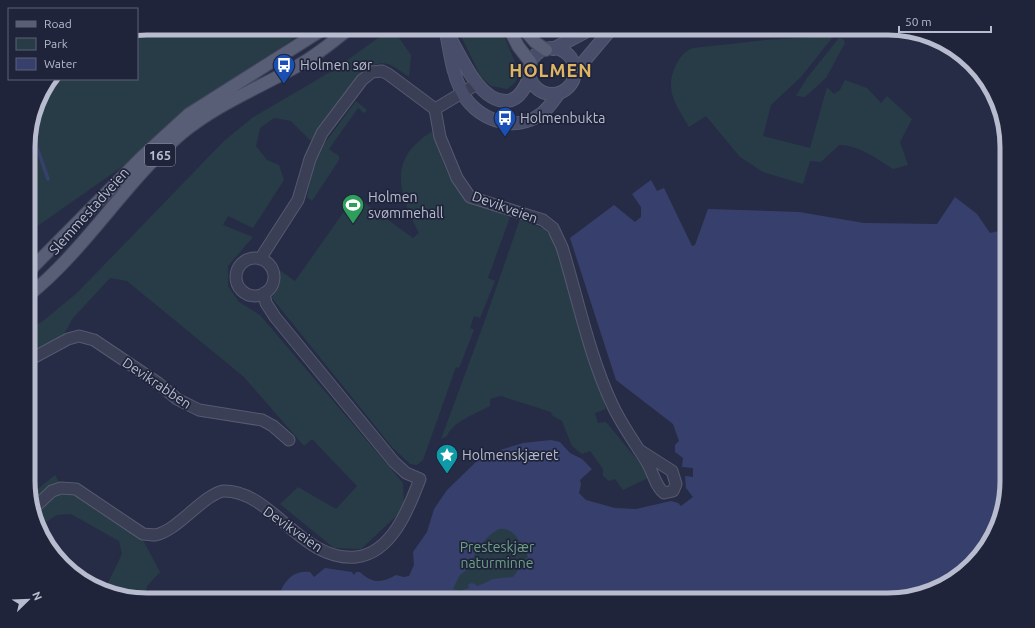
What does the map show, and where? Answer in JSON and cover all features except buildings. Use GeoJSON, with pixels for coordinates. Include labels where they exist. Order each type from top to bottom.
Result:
{"type":"FeatureCollection","features":[{"type":"Feature","properties":{"kind":"main road","name":"Slemmestadveien"},"geometry":{"type":"LineString","coordinates":[[35,265],[151,149],[189,114],[314,35]]}},
{"type":"Feature","properties":{"kind":"main road","name":"Slemmestadveien"},"geometry":{"type":"LineString","coordinates":[[35,289],[59,267],[161,154],[183,133],[221,106],[307,61],[341,35]]}},
{"type":"Feature","properties":{"kind":"main road"},"geometry":{"type":"LineString","coordinates":[[446,35],[455,77],[467,101],[482,115],[499,121],[514,123],[523,122],[542,114],[559,93],[571,85],[575,72],[606,35]]}},
{"type":"Feature","properties":{"kind":"main road"},"geometry":{"type":"LineString","coordinates":[[448,35],[477,84],[490,98],[510,100],[518,96],[525,88],[530,69],[539,53],[579,35]]}},
{"type":"Feature","properties":{"kind":"main road"},"geometry":{"type":"LineString","coordinates":[[512,35],[530,69],[532,82],[537,89],[544,93],[559,93]]}},
{"type":"Feature","properties":{"kind":"main road"},"geometry":{"type":"LineString","coordinates":[[528,35],[535,42],[550,49],[566,53],[571,58],[575,72]]}},
{"type":"Feature","properties":{"kind":"street"},"geometry":{"type":"LineString","coordinates":[[260,259],[298,200],[310,160],[322,133],[362,80],[372,72],[382,71],[435,109],[477,84]]}},
{"type":"Feature","properties":{"kind":"street","name":"Devikveien"},"geometry":{"type":"LineString","coordinates":[[435,109],[440,137],[457,178],[470,197],[543,220],[554,228],[562,247],[599,371],[617,415],[639,450]]}},
{"type":"Feature","properties":{"kind":"street"},"geometry":{"type":"LineString","coordinates":[[248,259],[260,259],[270,266],[274,277],[272,283],[264,293],[258,295],[246,294],[241,290],[236,279],[236,272],[243,262],[248,259]]}},
{"type":"Feature","properties":{"kind":"street","name":"Devikveien"},"geometry":{"type":"LineString","coordinates":[[37,505],[52,491],[61,488],[76,489],[143,534],[155,535],[165,531],[203,502],[221,491],[237,492],[252,498],[314,547],[333,555],[349,558],[364,556],[378,549],[394,533],[408,509],[420,479],[406,473],[366,431],[275,317],[266,303],[264,293]]}},
{"type":"Feature","properties":{"kind":"street","name":"Devikrabben"},"geometry":{"type":"LineString","coordinates":[[35,357],[68,339],[79,336],[94,340],[158,383],[177,399],[198,410],[221,415],[262,420],[273,426],[289,440]]}},
{"type":"Feature","properties":{"kind":"green space"},"geometry":{"type":"Polygon","coordinates":[[[298,35],[190,106],[133,159],[35,228],[36,132],[43,104],[57,80],[138,80],[138,36],[298,35]]]}},
{"type":"Feature","properties":{"kind":"green space"},"geometry":{"type":"Polygon","coordinates":[[[382,35],[397,35],[411,55],[409,77],[392,66],[382,63],[376,64],[363,71],[311,141],[291,121],[274,118],[260,128],[256,146],[267,160],[279,165],[284,180],[253,228],[228,216],[223,225],[253,237],[228,266],[228,286],[239,302],[260,315],[403,483],[404,509],[361,549],[334,548],[280,504],[298,487],[336,509],[357,486],[312,439],[304,446],[244,377],[127,281],[110,278],[73,318],[64,334],[35,352],[35,326],[43,321],[77,293],[224,141],[252,118],[332,71],[382,35]]]}},
{"type":"Feature","properties":{"kind":"green space"},"geometry":{"type":"Polygon","coordinates":[[[460,35],[504,35],[518,70],[516,81],[507,89],[491,86],[481,77],[460,35]]]}},
{"type":"Feature","properties":{"kind":"green space"},"geometry":{"type":"Polygon","coordinates":[[[831,36],[832,38],[801,77],[771,105],[763,136],[810,148],[827,87],[834,94],[840,90],[845,80],[867,88],[881,103],[887,96],[912,119],[900,142],[908,165],[893,169],[860,150],[846,145],[839,145],[821,162],[810,161],[803,184],[763,172],[740,157],[706,116],[689,127],[676,104],[671,89],[673,73],[680,58],[690,49],[766,40],[831,36]]]}},
{"type":"Feature","properties":{"kind":"green space"},"geometry":{"type":"Polygon","coordinates":[[[839,38],[843,39],[845,43],[826,78],[805,97],[796,96],[807,78],[839,38]]]}},
{"type":"Feature","properties":{"kind":"green space"},"geometry":{"type":"Polygon","coordinates":[[[356,101],[367,110],[364,113],[358,108],[329,149],[339,156],[339,160],[312,201],[307,197],[315,160],[319,151],[356,101]]]}},
{"type":"Feature","properties":{"kind":"green space"},"geometry":{"type":"Polygon","coordinates":[[[433,131],[450,178],[461,194],[475,205],[510,217],[488,278],[495,281],[480,318],[474,316],[470,328],[474,330],[459,368],[456,367],[423,460],[417,465],[410,464],[392,447],[272,298],[280,283],[278,269],[295,281],[355,196],[413,238],[419,233],[406,205],[402,191],[401,178],[403,165],[408,153],[418,142],[433,131]]]}},
{"type":"Feature","properties":{"kind":"green space"},"geometry":{"type":"Polygon","coordinates":[[[520,219],[544,229],[557,244],[606,409],[595,413],[598,423],[606,422],[644,468],[648,478],[623,490],[615,479],[609,481],[603,476],[603,469],[590,451],[582,454],[572,446],[562,421],[553,416],[551,412],[501,396],[490,399],[490,406],[459,422],[447,436],[441,439],[484,323],[520,219]]]}},
{"type":"Feature","properties":{"kind":"green space","name":"Presteskjær naturminne"},"geometry":{"type":"Polygon","coordinates":[[[469,471],[520,537],[532,562],[512,580],[467,593],[422,591],[469,471]]]}},
{"type":"Feature","properties":{"kind":"green space"},"geometry":{"type":"Polygon","coordinates":[[[55,475],[60,484],[37,501],[36,491],[55,475]]]}},
{"type":"Feature","properties":{"kind":"green space"},"geometry":{"type":"Polygon","coordinates":[[[66,491],[78,494],[143,540],[160,572],[147,586],[146,593],[132,592],[107,586],[122,554],[119,541],[71,514],[57,515],[44,524],[39,510],[56,494],[66,491]]]}},
{"type":"Feature","properties":{"kind":"water"},"geometry":{"type":"Polygon","coordinates":[[[651,180],[657,191],[664,188],[692,246],[695,245],[708,209],[799,212],[864,223],[937,224],[955,197],[977,214],[990,233],[1000,230],[1000,489],[994,517],[985,537],[972,555],[962,565],[938,581],[910,591],[896,593],[280,593],[288,579],[298,573],[310,572],[314,577],[325,568],[352,572],[354,575],[356,572],[360,572],[369,579],[377,581],[386,580],[396,575],[404,577],[409,576],[414,565],[413,552],[427,532],[434,509],[447,490],[477,461],[497,451],[523,443],[551,440],[560,442],[570,453],[582,459],[592,469],[580,480],[581,485],[579,493],[586,500],[615,508],[636,509],[671,501],[678,503],[681,506],[693,497],[686,488],[685,476],[693,477],[693,468],[682,467],[683,458],[675,452],[675,445],[679,441],[673,424],[616,380],[570,238],[614,205],[635,222],[641,217],[641,207],[632,194],[651,180]],[[499,529],[484,541],[465,571],[459,576],[453,589],[460,591],[469,588],[468,585],[472,583],[478,586],[493,579],[513,577],[528,557],[517,538],[509,531],[499,529]]]}},
{"type":"Feature","properties":{"kind":"waterway"},"geometry":{"type":"LineString","coordinates":[[35,143],[48,179]]}},
{"type":"Feature","properties":{"kind":"place","name":"Holmen sør"},"geometry":{"type":"Point","coordinates":[284,84]}},
{"type":"Feature","properties":{"kind":"place","name":"Holmenbukta"},"geometry":{"type":"Point","coordinates":[505,138]}},
{"type":"Feature","properties":{"kind":"place","name":"Holmen svømmehall"},"geometry":{"type":"Point","coordinates":[353,224]}},
{"type":"Feature","properties":{"kind":"place","name":"Holmenskjæret"},"geometry":{"type":"Point","coordinates":[447,474]}},
{"type":"Feature","properties":{"kind":"district","name":"HOLMEN"},"geometry":{"type":"Point","coordinates":[551,71]}}]}
